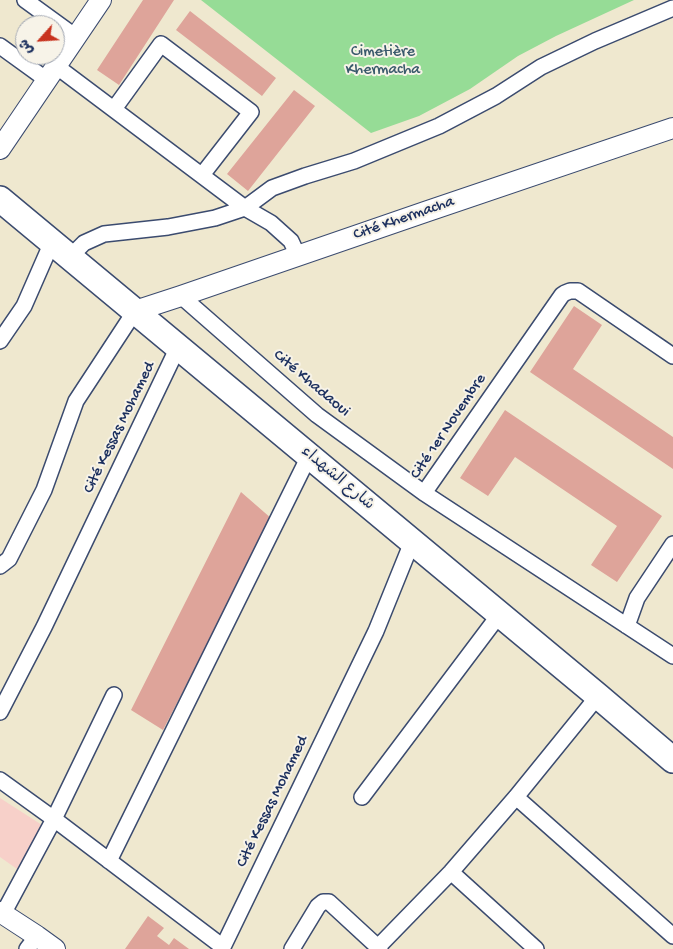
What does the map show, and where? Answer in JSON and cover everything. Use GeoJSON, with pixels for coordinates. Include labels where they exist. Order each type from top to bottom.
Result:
{"type":"FeatureCollection","features":[{"type":"Feature","properties":{"kind":"main road","name":"شارع الشهداء"},"geometry":{"type":"LineString","coordinates":[[0,199],[673,760]]}},
{"type":"Feature","properties":{"kind":"street"},"geometry":{"type":"LineString","coordinates":[[25,0],[76,36]]}},
{"type":"Feature","properties":{"kind":"street"},"geometry":{"type":"LineString","coordinates":[[0,149],[101,0]]}},
{"type":"Feature","properties":{"kind":"street"},"geometry":{"type":"LineString","coordinates":[[0,341],[61,249],[84,243],[104,234],[168,227],[215,218],[245,208],[272,188],[354,161],[439,126],[496,96],[541,67],[595,41],[673,8]]}},
{"type":"Feature","properties":{"kind":"street"},"geometry":{"type":"LineString","coordinates":[[114,109],[161,44],[251,112],[202,175]]}},
{"type":"Feature","properties":{"kind":"street"},"geometry":{"type":"LineString","coordinates":[[0,46],[114,109],[245,208],[271,222],[291,241],[298,256]]}},
{"type":"Feature","properties":{"kind":"street","name":"Cité Khermacha"},"geometry":{"type":"LineString","coordinates":[[135,311],[673,128]]}},
{"type":"Feature","properties":{"kind":"street","name":"Cité 1er Novembre"},"geometry":{"type":"LineString","coordinates":[[673,356],[578,291],[570,291],[562,295],[424,492],[673,656]]}},
{"type":"Feature","properties":{"kind":"street","name":"Cité Khadaoui"},"geometry":{"type":"LineString","coordinates":[[182,296],[317,415],[424,492]]}},
{"type":"Feature","properties":{"kind":"street"},"geometry":{"type":"LineString","coordinates":[[0,566],[9,559],[44,490],[76,402],[135,311]]}},
{"type":"Feature","properties":{"kind":"street","name":"Cité Kessas Mohamed"},"geometry":{"type":"LineString","coordinates":[[0,712],[44,627],[178,347]]}},
{"type":"Feature","properties":{"kind":"street"},"geometry":{"type":"LineString","coordinates":[[109,861],[309,456]]}},
{"type":"Feature","properties":{"kind":"street","name":"Cité Kessas Mohamed"},"geometry":{"type":"LineString","coordinates":[[0,780],[222,948],[376,631],[412,542]]}},
{"type":"Feature","properties":{"kind":"street"},"geometry":{"type":"LineString","coordinates":[[626,626],[637,598],[673,544]]}},
{"type":"Feature","properties":{"kind":"street"},"geometry":{"type":"LineString","coordinates":[[362,797],[499,615]]}},
{"type":"Feature","properties":{"kind":"street"},"geometry":{"type":"LineString","coordinates":[[55,949],[32,942],[2,913],[54,819],[114,695]]}},
{"type":"Feature","properties":{"kind":"street"},"geometry":{"type":"LineString","coordinates":[[292,949],[318,906],[323,902],[329,902],[379,948],[451,872],[516,797],[598,696]]}},
{"type":"Feature","properties":{"kind":"street"},"geometry":{"type":"LineString","coordinates":[[516,797],[673,936]]}},
{"type":"Feature","properties":{"kind":"street"},"geometry":{"type":"LineString","coordinates":[[451,872],[536,949]]}},
{"type":"Feature","properties":{"kind":"shaded area"},"geometry":{"type":"Polygon","coordinates":[[[0,798],[42,825],[17,869],[0,857],[0,798]]]}},
{"type":"Feature","properties":{"kind":"green space","name":"Cimetière Khermacha"},"geometry":{"type":"Polygon","coordinates":[[[201,0],[634,0],[518,56],[470,89],[419,116],[371,133],[201,0]]]}},
{"type":"Feature","properties":{"kind":"building"},"geometry":{"type":"Polygon","coordinates":[[[143,0],[174,0],[119,85],[97,70],[143,0]]]}},
{"type":"Feature","properties":{"kind":"building"},"geometry":{"type":"Polygon","coordinates":[[[190,11],[276,78],[262,96],[176,30],[190,11]]]}},
{"type":"Feature","properties":{"kind":"building"},"geometry":{"type":"Polygon","coordinates":[[[294,90],[315,106],[248,191],[227,174],[294,90]]]}},
{"type":"Feature","properties":{"kind":"building"},"geometry":{"type":"Polygon","coordinates":[[[574,306],[602,325],[573,369],[673,437],[673,469],[530,372],[574,306]]]}},
{"type":"Feature","properties":{"kind":"building"},"geometry":{"type":"Polygon","coordinates":[[[505,410],[662,516],[617,582],[591,565],[617,526],[515,457],[488,496],[460,478],[505,410]]]}},
{"type":"Feature","properties":{"kind":"building"},"geometry":{"type":"Polygon","coordinates":[[[241,492],[272,519],[163,730],[131,710],[241,492]]]}},
{"type":"Feature","properties":{"kind":"building"},"geometry":{"type":"Polygon","coordinates":[[[148,916],[164,928],[157,936],[169,945],[174,938],[189,949],[125,949],[148,916]]]}}]}
